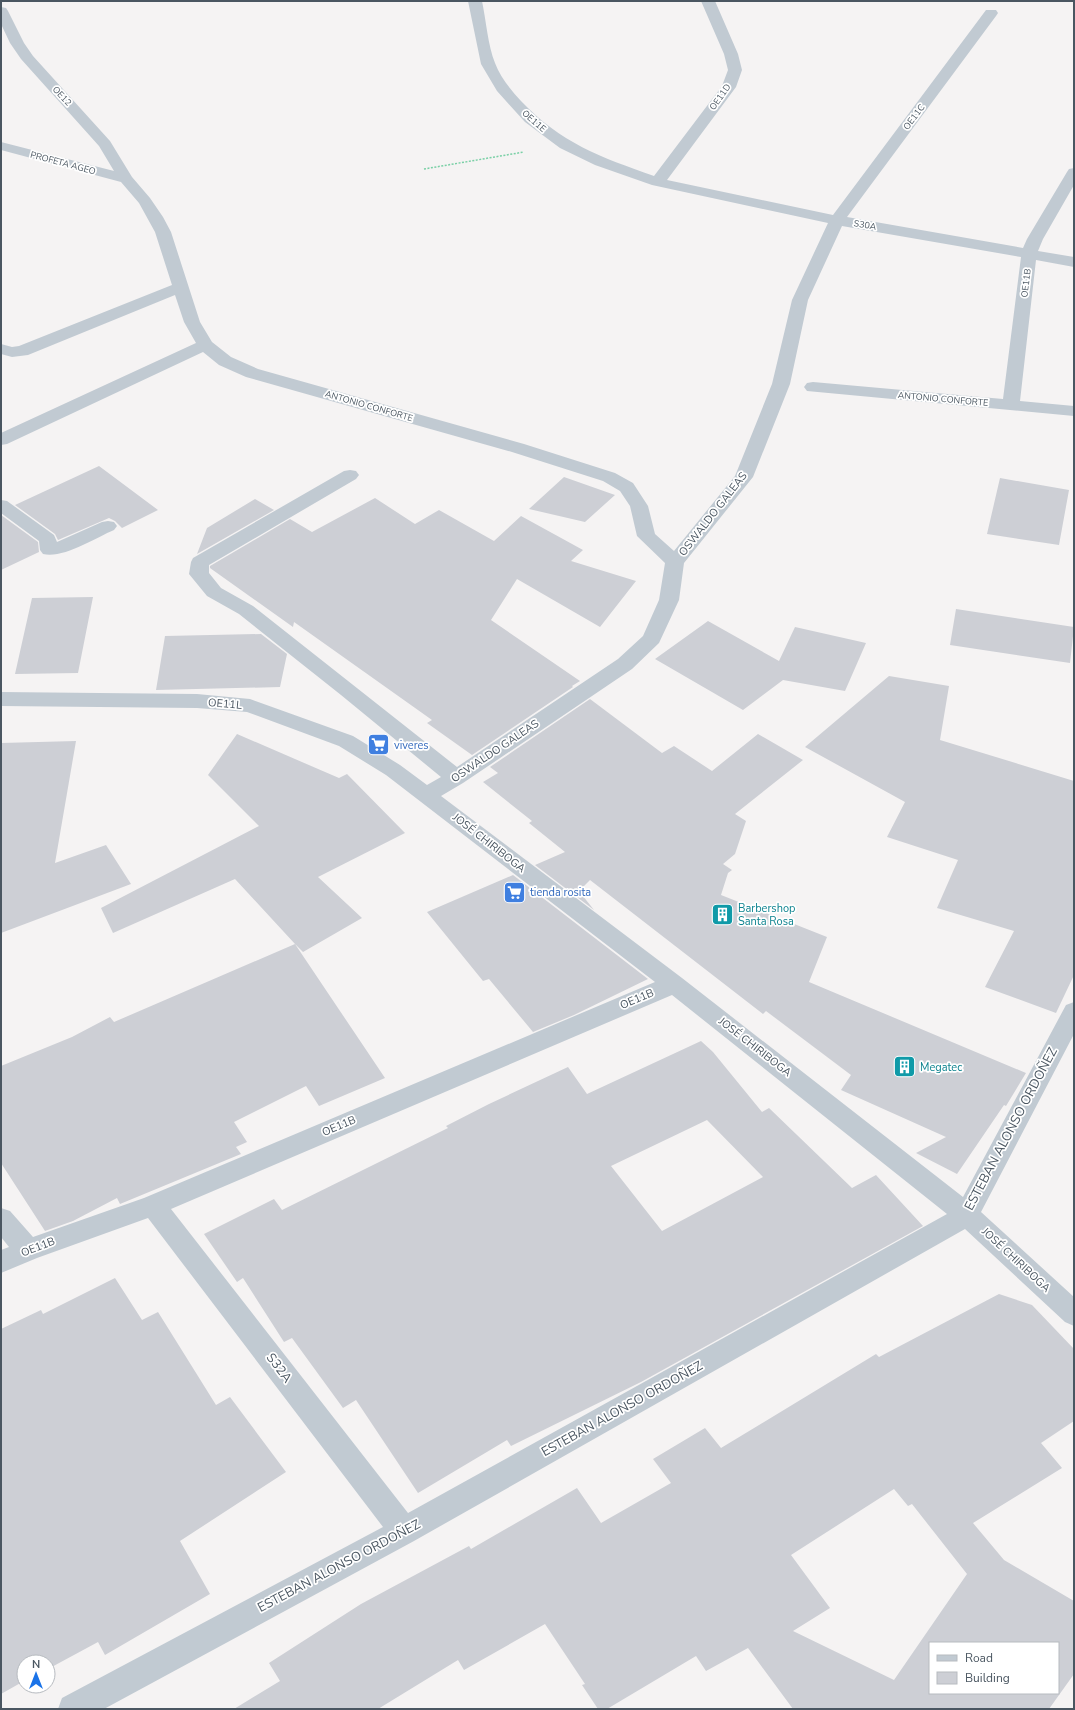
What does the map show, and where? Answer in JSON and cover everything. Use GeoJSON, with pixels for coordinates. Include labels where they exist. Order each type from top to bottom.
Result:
{"type":"FeatureCollection","features":[{"type":"Feature","properties":{"kind":"street","name":"OE11E"},"geometry":{"type":"LineString","coordinates":[[475,1],[488,64],[504,91],[530,119],[564,145],[600,162],[657,182]]}},
{"type":"Feature","properties":{"kind":"street","name":"OE11D"},"geometry":{"type":"LineString","coordinates":[[657,182],[729,86],[735,70],[731,54],[708,1]]}},
{"type":"Feature","properties":{"kind":"street","name":"OE12"},"geometry":{"type":"LineString","coordinates":[[1,12],[17,43],[28,59],[101,139],[112,154],[126,179]]}},
{"type":"Feature","properties":{"kind":"street","name":"OE11C"},"geometry":{"type":"LineString","coordinates":[[837,220],[991,13]]}},
{"type":"Feature","properties":{"kind":"street","name":"PROFETA AGEO"},"geometry":{"type":"LineString","coordinates":[[1,146],[126,179]]}},
{"type":"Feature","properties":{"kind":"street","name":"OE11B"},"geometry":{"type":"LineString","coordinates":[[1011,406],[1029,254],[1035,239],[1074,172]]}},
{"type":"Feature","properties":{"kind":"street","name":"ANTONIO CONFORTE"},"geometry":{"type":"LineString","coordinates":[[126,179],[145,201],[163,232],[192,322],[205,345],[225,361],[252,373],[518,448],[609,476],[627,487],[639,506],[646,536],[675,562]]}},
{"type":"Feature","properties":{"kind":"street","name":"S30A"},"geometry":{"type":"LineString","coordinates":[[657,182],[837,220],[1074,262]]}},
{"type":"Feature","properties":{"kind":"street","name":"OSWALDO GALEAS"},"geometry":{"type":"LineString","coordinates":[[426,795],[456,778],[625,664],[652,639],[669,600],[675,562],[744,476],[781,384],[800,300],[837,220]]}},
{"type":"Feature","properties":{"kind":"street"},"geometry":{"type":"LineString","coordinates":[[1,349],[12,352],[22,351],[180,287]]}},
{"type":"Feature","properties":{"kind":"street"},"geometry":{"type":"LineString","coordinates":[[1,440],[205,345]]}},
{"type":"Feature","properties":{"kind":"street","name":"ANTONIO CONFORTE"},"geometry":{"type":"LineString","coordinates":[[813,387],[1074,411]]}},
{"type":"Feature","properties":{"kind":"street"},"geometry":{"type":"LineString","coordinates":[[350,475],[200,562],[199,574],[214,592],[246,610],[348,690],[456,778]]}},
{"type":"Feature","properties":{"kind":"street","name":"OE11L"},"geometry":{"type":"LineString","coordinates":[[1,699],[197,701],[250,706],[346,741],[393,770],[426,795]]}},
{"type":"Feature","properties":{"kind":"street","name":"JOSÉ CHIRIBOGA"},"geometry":{"type":"LineString","coordinates":[[426,795],[674,984],[967,1215],[1074,1314]]}},
{"type":"Feature","properties":{"kind":"street","name":"OE11B"},"geometry":{"type":"LineString","coordinates":[[1,1262],[28,1250],[153,1205],[674,984]]}},
{"type":"Feature","properties":{"kind":"street","name":"ESTEBAN ALONSO ORDOÑEZ"},"geometry":{"type":"LineString","coordinates":[[73,1709],[404,1531],[967,1215],[1074,1011]]}},
{"type":"Feature","properties":{"kind":"street","name":"S32A"},"geometry":{"type":"LineString","coordinates":[[153,1205],[404,1531]]}},
{"type":"Feature","properties":{"kind":"street"},"geometry":{"type":"LineString","coordinates":[[1,1219],[28,1250]]}},
{"type":"Feature","properties":{"kind":"lane"},"geometry":{"type":"LineString","coordinates":[[1,506],[48,539],[49,550],[57,549],[108,526]]}},
{"type":"Feature","properties":{"kind":"path"},"geometry":{"type":"LineString","coordinates":[[424,169],[564,145]]}},
{"type":"Feature","properties":{"kind":"building"},"geometry":{"type":"Polygon","coordinates":[[[99,466],[158,510],[122,528],[115,521],[109,518],[58,540],[55,534],[15,505],[99,466]]]}},
{"type":"Feature","properties":{"kind":"building"},"geometry":{"type":"Polygon","coordinates":[[[564,477],[615,495],[585,522],[529,509],[564,477]]]}},
{"type":"Feature","properties":{"kind":"building"},"geometry":{"type":"Polygon","coordinates":[[[1000,478],[1069,490],[1059,545],[987,534],[1000,478]]]}},
{"type":"Feature","properties":{"kind":"building"},"geometry":{"type":"Polygon","coordinates":[[[375,498],[415,524],[439,510],[494,541],[521,516],[583,550],[571,561],[636,581],[600,627],[517,579],[491,620],[580,681],[472,755],[427,723],[432,720],[294,622],[293,627],[210,568],[210,566],[290,519],[312,532],[375,498]]]}},
{"type":"Feature","properties":{"kind":"building"},"geometry":{"type":"Polygon","coordinates":[[[255,499],[274,510],[197,554],[207,528],[255,499]]]}},
{"type":"Feature","properties":{"kind":"building"},"geometry":{"type":"Polygon","coordinates":[[[1,515],[38,542],[39,552],[1,570],[1,515]]]}},
{"type":"Feature","properties":{"kind":"building"},"geometry":{"type":"Polygon","coordinates":[[[93,597],[78,673],[15,674],[32,598],[93,597]]]}},
{"type":"Feature","properties":{"kind":"building"},"geometry":{"type":"Polygon","coordinates":[[[956,609],[1074,627],[1070,663],[950,645],[956,609]]]}},
{"type":"Feature","properties":{"kind":"building"},"geometry":{"type":"Polygon","coordinates":[[[708,621],[779,661],[795,627],[866,643],[845,691],[783,680],[743,710],[655,659],[708,621]]]}},
{"type":"Feature","properties":{"kind":"building"},"geometry":{"type":"Polygon","coordinates":[[[261,634],[287,654],[280,687],[156,690],[165,636],[261,634]]]}},
{"type":"Feature","properties":{"kind":"building"},"geometry":{"type":"Polygon","coordinates":[[[889,676],[949,686],[940,740],[1074,781],[1074,975],[1056,1013],[985,987],[1014,931],[937,908],[958,860],[887,837],[905,802],[805,747],[889,676]]]}},
{"type":"Feature","properties":{"kind":"building"},"geometry":{"type":"Polygon","coordinates":[[[590,699],[662,753],[674,746],[712,771],[758,734],[803,760],[735,814],[746,821],[735,854],[723,864],[732,870],[728,873],[721,895],[827,937],[809,982],[1026,1073],[1006,1106],[1004,1105],[957,1174],[916,1153],[946,1137],[841,1090],[851,1075],[766,1011],[763,1014],[590,880],[579,891],[594,910],[535,865],[565,852],[529,823],[532,821],[483,782],[498,773],[490,767],[590,699]]]}},
{"type":"Feature","properties":{"kind":"building"},"geometry":{"type":"Polygon","coordinates":[[[237,734],[339,778],[347,774],[405,833],[318,877],[362,918],[303,952],[235,879],[113,933],[101,908],[259,826],[208,775],[237,734]]]}},
{"type":"Feature","properties":{"kind":"building"},"geometry":{"type":"Polygon","coordinates":[[[76,741],[55,863],[106,845],[131,884],[1,933],[1,743],[76,741]]]}},
{"type":"Feature","properties":{"kind":"building"},"geometry":{"type":"Polygon","coordinates":[[[513,875],[648,979],[574,1015],[533,1032],[489,979],[483,981],[427,912],[513,875]]]}},
{"type":"Feature","properties":{"kind":"building"},"geometry":{"type":"Polygon","coordinates":[[[295,944],[385,1078],[319,1106],[306,1086],[234,1122],[247,1142],[236,1147],[241,1154],[120,1204],[117,1198],[73,1221],[45,1231],[1,1163],[1,1066],[72,1037],[110,1017],[114,1022],[295,944]]]}},
{"type":"Feature","properties":{"kind":"building"},"geometry":{"type":"Polygon","coordinates":[[[701,1041],[713,1052],[762,1112],[769,1108],[852,1188],[876,1175],[923,1226],[641,1382],[511,1446],[507,1440],[418,1493],[356,1400],[343,1408],[292,1338],[284,1342],[243,1278],[237,1282],[204,1234],[274,1199],[282,1210],[448,1128],[446,1126],[489,1104],[568,1067],[587,1094],[701,1041]],[[707,1120],[611,1166],[662,1231],[763,1177],[707,1120]]]}},
{"type":"Feature","properties":{"kind":"building"},"geometry":{"type":"Polygon","coordinates":[[[115,1278],[142,1320],[158,1312],[216,1405],[230,1397],[286,1472],[180,1541],[210,1594],[105,1655],[98,1642],[56,1665],[56,1654],[16,1654],[16,1686],[1,1694],[1,1329],[41,1310],[43,1314],[115,1278]]]}},
{"type":"Feature","properties":{"kind":"building"},"geometry":{"type":"Polygon","coordinates":[[[999,1294],[1032,1305],[1074,1349],[1074,1421],[1041,1443],[1062,1468],[973,1523],[1004,1560],[1074,1601],[1074,1674],[1049,1709],[793,1709],[748,1648],[706,1671],[696,1656],[607,1709],[598,1709],[582,1685],[585,1684],[545,1624],[464,1670],[458,1660],[378,1709],[234,1709],[280,1681],[269,1663],[361,1604],[469,1546],[471,1549],[577,1488],[601,1523],[671,1483],[653,1459],[705,1428],[721,1448],[876,1354],[879,1357],[999,1294]],[[894,1489],[791,1555],[830,1608],[793,1631],[894,1680],[967,1574],[912,1504],[908,1506],[894,1489]]]}},
{"type":"Feature","properties":{"kind":"place","name":"viveres"},"geometry":{"type":"Point","coordinates":[379,745]}},
{"type":"Feature","properties":{"kind":"place","name":"tienda rosita"},"geometry":{"type":"Point","coordinates":[514,892]}},
{"type":"Feature","properties":{"kind":"place","name":"Barbershop Santa Rosa"},"geometry":{"type":"Point","coordinates":[723,914]}},
{"type":"Feature","properties":{"kind":"place","name":"Megatec"},"geometry":{"type":"Point","coordinates":[905,1067]}}]}
